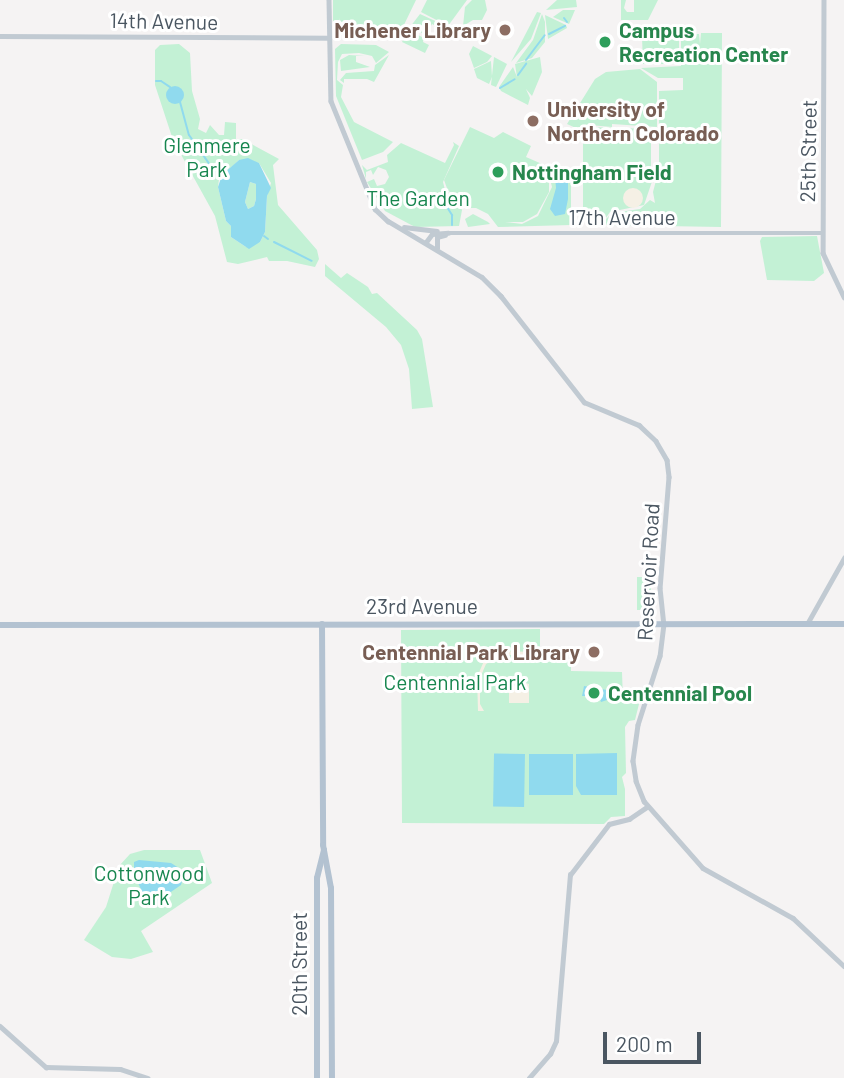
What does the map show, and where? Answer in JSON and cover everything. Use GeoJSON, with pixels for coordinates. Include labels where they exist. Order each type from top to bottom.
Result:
{"type":"FeatureCollection","features":[{"type":"Feature","properties":{"kind":"main road","name":"20th Street"},"geometry":{"type":"LineString","coordinates":[[322,624],[324,850],[331,888],[332,1078]]}},
{"type":"Feature","properties":{"kind":"main road","name":"23rd Avenue"},"geometry":{"type":"LineString","coordinates":[[0,625],[844,624]]}},
{"type":"Feature","properties":{"kind":"main road","name":"20th Street"},"geometry":{"type":"LineString","coordinates":[[318,1078],[317,878],[324,850]]}},
{"type":"Feature","properties":{"kind":"street"},"geometry":{"type":"LineString","coordinates":[[329,0],[329,38]]}},
{"type":"Feature","properties":{"kind":"street","name":"25th Street"},"geometry":{"type":"LineString","coordinates":[[824,0],[823,257],[844,297]]}},
{"type":"Feature","properties":{"kind":"street","name":"14th Avenue"},"geometry":{"type":"LineString","coordinates":[[0,36],[329,38]]}},
{"type":"Feature","properties":{"kind":"street","name":"Reservoir Road"},"geometry":{"type":"LineString","coordinates":[[329,38],[331,101],[370,201],[382,216],[482,277],[497,291],[584,402],[639,425],[661,447],[669,471],[660,584],[664,624],[660,656],[635,740],[634,772],[648,807],[703,868],[788,915],[844,966]]}},
{"type":"Feature","properties":{"kind":"street"},"geometry":{"type":"LineString","coordinates":[[397,226],[449,233]]}},
{"type":"Feature","properties":{"kind":"street"},"geometry":{"type":"LineString","coordinates":[[437,249],[437,237],[449,233]]}},
{"type":"Feature","properties":{"kind":"street","name":"17th Avenue"},"geometry":{"type":"LineString","coordinates":[[426,242],[432,234],[449,233],[822,233]]}},
{"type":"Feature","properties":{"kind":"street"},"geometry":{"type":"LineString","coordinates":[[807,624],[844,558]]}},
{"type":"Feature","properties":{"kind":"street"},"geometry":{"type":"LineString","coordinates":[[529,1078],[547,1058],[556,1041],[569,874],[609,824],[632,818],[648,807]]}},
{"type":"Feature","properties":{"kind":"street"},"geometry":{"type":"LineString","coordinates":[[0,1026],[46,1066],[120,1069],[148,1078]]}},
{"type":"Feature","properties":{"kind":"green space"},"geometry":{"type":"Polygon","coordinates":[[[333,0],[416,0],[401,31],[395,34],[348,33],[339,18],[346,34],[333,29],[333,0]]]}},
{"type":"Feature","properties":{"kind":"green space"},"geometry":{"type":"Polygon","coordinates":[[[427,0],[467,0],[448,26],[421,12],[427,0]]]}},
{"type":"Feature","properties":{"kind":"green space"},"geometry":{"type":"Polygon","coordinates":[[[472,0],[485,0],[487,10],[482,20],[473,20],[463,26],[465,7],[472,0]]]}},
{"type":"Feature","properties":{"kind":"green space"},"geometry":{"type":"Polygon","coordinates":[[[557,0],[576,0],[577,7],[546,10],[557,0]]]}},
{"type":"Feature","properties":{"kind":"green space"},"geometry":{"type":"Polygon","coordinates":[[[621,0],[626,0],[624,8],[627,12],[634,12],[634,0],[658,0],[648,20],[621,20],[621,0]]]}},
{"type":"Feature","properties":{"kind":"green space"},"geometry":{"type":"Polygon","coordinates":[[[563,10],[575,10],[569,24],[553,17],[563,10]]]}},
{"type":"Feature","properties":{"kind":"green space"},"geometry":{"type":"Polygon","coordinates":[[[537,12],[541,13],[531,39],[511,62],[537,12]]]}},
{"type":"Feature","properties":{"kind":"green space"},"geometry":{"type":"Polygon","coordinates":[[[420,14],[444,25],[442,29],[432,24],[426,35],[410,27],[420,14]]]}},
{"type":"Feature","properties":{"kind":"green space"},"geometry":{"type":"Polygon","coordinates":[[[542,14],[545,22],[545,42],[532,58],[516,63],[533,40],[542,14]]]}},
{"type":"Feature","properties":{"kind":"green space"},"geometry":{"type":"Polygon","coordinates":[[[545,15],[566,25],[567,28],[548,39],[545,15]]]}},
{"type":"Feature","properties":{"kind":"green space"},"geometry":{"type":"Polygon","coordinates":[[[408,30],[424,38],[423,42],[429,45],[425,53],[402,42],[408,30]]]}},
{"type":"Feature","properties":{"kind":"green space"},"geometry":{"type":"Polygon","coordinates":[[[645,30],[645,34],[679,33],[679,64],[643,64],[642,37],[645,30]]]}},
{"type":"Feature","properties":{"kind":"green space"},"geometry":{"type":"Polygon","coordinates":[[[701,33],[722,33],[721,227],[606,225],[606,219],[612,213],[640,209],[650,200],[655,203],[653,192],[659,169],[659,91],[683,90],[683,78],[658,78],[641,68],[681,66],[681,34],[699,34],[700,44],[701,33]]]}},
{"type":"Feature","properties":{"kind":"green space","name":"Glenmere Park"},"geometry":{"type":"Polygon","coordinates":[[[179,44],[190,53],[192,91],[200,119],[198,129],[206,133],[210,125],[219,135],[224,135],[225,122],[236,123],[236,139],[242,139],[279,159],[273,165],[278,205],[317,250],[319,259],[315,267],[287,261],[269,261],[267,257],[238,264],[227,262],[215,216],[173,140],[155,85],[155,50],[160,45],[179,44]],[[239,160],[219,179],[218,187],[226,221],[231,226],[231,237],[246,247],[260,242],[265,232],[267,196],[271,183],[259,163],[239,160]]]}},
{"type":"Feature","properties":{"kind":"green space"},"geometry":{"type":"Polygon","coordinates":[[[341,44],[376,45],[389,52],[376,63],[372,56],[359,53],[342,54],[338,62],[337,80],[343,85],[341,97],[354,122],[393,142],[383,152],[362,160],[336,96],[335,49],[341,44]]]}},
{"type":"Feature","properties":{"kind":"green space"},"geometry":{"type":"Polygon","coordinates":[[[473,46],[492,56],[487,62],[474,68],[469,54],[473,46]]]}},
{"type":"Feature","properties":{"kind":"green space"},"geometry":{"type":"Polygon","coordinates":[[[349,55],[365,56],[356,56],[356,62],[370,67],[341,71],[340,60],[349,55]]]}},
{"type":"Feature","properties":{"kind":"green space"},"geometry":{"type":"Polygon","coordinates":[[[389,55],[374,82],[367,79],[344,79],[344,83],[340,80],[346,73],[374,71],[375,65],[389,55]]]}},
{"type":"Feature","properties":{"kind":"green space"},"geometry":{"type":"Polygon","coordinates":[[[494,57],[507,64],[496,87],[491,85],[494,57]]]}},
{"type":"Feature","properties":{"kind":"green space"},"geometry":{"type":"Polygon","coordinates":[[[540,57],[542,72],[532,96],[526,89],[530,98],[528,105],[501,91],[499,87],[513,67],[517,77],[515,64],[540,57]]]}},
{"type":"Feature","properties":{"kind":"green space"},"geometry":{"type":"Polygon","coordinates":[[[491,61],[492,77],[489,84],[477,78],[474,69],[491,61]]]}},
{"type":"Feature","properties":{"kind":"green space"},"geometry":{"type":"Polygon","coordinates":[[[640,69],[657,82],[657,127],[612,124],[612,127],[589,125],[578,129],[567,124],[595,79],[606,72],[640,69]]]}},
{"type":"Feature","properties":{"kind":"green space","name":"Nottingham Field"},"geometry":{"type":"Polygon","coordinates":[[[470,127],[494,138],[503,132],[531,146],[526,157],[542,164],[548,172],[546,164],[569,175],[571,173],[571,225],[498,227],[488,214],[476,208],[464,208],[459,203],[462,198],[448,191],[444,180],[470,127]],[[549,176],[549,192],[537,214],[523,222],[505,222],[522,224],[538,216],[552,187],[549,176]]]}},
{"type":"Feature","properties":{"kind":"green space"},"geometry":{"type":"Polygon","coordinates":[[[588,127],[651,129],[651,167],[657,167],[644,205],[610,212],[601,225],[583,217],[583,137],[578,137],[578,131],[588,127]]]}},
{"type":"Feature","properties":{"kind":"green space","name":"The Garden"},"geometry":{"type":"Polygon","coordinates":[[[453,142],[459,146],[443,182],[445,190],[457,198],[462,210],[459,226],[415,227],[385,211],[367,182],[374,179],[377,186],[385,184],[389,177],[386,170],[378,167],[373,175],[371,170],[366,172],[366,179],[362,165],[367,170],[388,162],[387,155],[401,143],[445,163],[453,142]]]}},
{"type":"Feature","properties":{"kind":"green space"},"geometry":{"type":"Polygon","coordinates":[[[250,182],[256,184],[256,199],[254,206],[248,209],[245,202],[250,182]]]}},
{"type":"Feature","properties":{"kind":"green space"},"geometry":{"type":"Polygon","coordinates":[[[473,214],[490,224],[468,227],[465,219],[473,214]]]}},
{"type":"Feature","properties":{"kind":"green space"},"geometry":{"type":"Polygon","coordinates":[[[817,236],[824,273],[814,281],[767,280],[760,241],[762,237],[817,236]]]}},
{"type":"Feature","properties":{"kind":"green space"},"geometry":{"type":"Polygon","coordinates":[[[325,264],[341,278],[347,273],[368,287],[372,294],[377,293],[417,330],[422,339],[433,407],[412,409],[409,369],[401,345],[386,327],[325,276],[325,264]]]}},
{"type":"Feature","properties":{"kind":"green space"},"geometry":{"type":"Polygon","coordinates":[[[637,577],[651,577],[651,610],[637,610],[637,577]]]}},
{"type":"Feature","properties":{"kind":"green space","name":"Centennial Park"},"geometry":{"type":"Polygon","coordinates":[[[540,629],[540,662],[571,661],[571,671],[622,672],[623,700],[640,700],[635,720],[629,721],[625,727],[626,773],[622,777],[625,816],[611,817],[604,824],[402,823],[401,630],[540,629]]]}},
{"type":"Feature","properties":{"kind":"green space","name":"Cottonwood Park"},"geometry":{"type":"Polygon","coordinates":[[[144,850],[200,850],[212,883],[141,931],[153,952],[131,959],[112,957],[84,940],[106,907],[119,866],[130,854],[144,850]]]}},
{"type":"Feature","properties":{"kind":"sand"},"geometry":{"type":"Polygon","coordinates":[[[633,188],[640,191],[643,198],[640,205],[633,208],[626,205],[623,198],[626,191],[633,188]]]}},
{"type":"Feature","properties":{"kind":"sand"},"geometry":{"type":"Polygon","coordinates":[[[502,651],[536,652],[536,655],[503,655],[486,664],[480,678],[480,704],[484,711],[478,711],[477,677],[484,661],[502,651]]]}},
{"type":"Feature","properties":{"kind":"sand"},"geometry":{"type":"Polygon","coordinates":[[[522,682],[529,684],[529,703],[509,703],[509,689],[522,682]]]}},
{"type":"Feature","properties":{"kind":"water"},"geometry":{"type":"Polygon","coordinates":[[[175,86],[181,89],[184,95],[181,101],[175,104],[169,101],[166,95],[169,89],[175,86]]]}},
{"type":"Feature","properties":{"kind":"water"},"geometry":{"type":"Polygon","coordinates":[[[248,158],[259,163],[271,188],[267,196],[265,232],[260,242],[249,249],[231,237],[231,226],[226,221],[218,187],[222,175],[239,160],[248,158]],[[250,182],[245,202],[248,209],[254,206],[256,184],[250,182]]]}},
{"type":"Feature","properties":{"kind":"water"},"geometry":{"type":"Polygon","coordinates":[[[559,174],[568,180],[568,199],[565,214],[555,216],[550,209],[556,188],[555,176],[559,174]]]}},
{"type":"Feature","properties":{"kind":"water","name":"Centennial Pool"},"geometry":{"type":"Polygon","coordinates":[[[584,686],[607,690],[607,700],[601,702],[599,696],[582,696],[584,686]]]}},
{"type":"Feature","properties":{"kind":"water"},"geometry":{"type":"Polygon","coordinates":[[[494,753],[525,754],[524,807],[493,806],[494,753]]]}},
{"type":"Feature","properties":{"kind":"water"},"geometry":{"type":"Polygon","coordinates":[[[617,753],[617,795],[581,795],[576,786],[576,754],[617,753]]]}},
{"type":"Feature","properties":{"kind":"water"},"geometry":{"type":"Polygon","coordinates":[[[529,754],[573,754],[573,795],[529,795],[529,754]]]}},
{"type":"Feature","properties":{"kind":"water"},"geometry":{"type":"Polygon","coordinates":[[[139,860],[171,863],[184,874],[181,885],[149,907],[134,874],[134,862],[139,860]]]}},
{"type":"Feature","properties":{"kind":"waterway"},"geometry":{"type":"LineString","coordinates":[[564,18],[567,22]]}},
{"type":"Feature","properties":{"kind":"waterway"},"geometry":{"type":"LineString","coordinates":[[549,34],[565,26]]}},
{"type":"Feature","properties":{"kind":"waterway"},"geometry":{"type":"LineString","coordinates":[[526,60],[545,35]]}},
{"type":"Feature","properties":{"kind":"waterway"},"geometry":{"type":"LineString","coordinates":[[518,75],[526,64]]}},
{"type":"Feature","properties":{"kind":"waterway"},"geometry":{"type":"LineString","coordinates":[[500,88],[515,79]]}},
{"type":"Feature","properties":{"kind":"waterway"},"geometry":{"type":"LineString","coordinates":[[156,81],[170,87]]}},
{"type":"Feature","properties":{"kind":"waterway"},"geometry":{"type":"LineString","coordinates":[[180,102],[189,135],[215,172]]}},
{"type":"Feature","properties":{"kind":"waterway"},"geometry":{"type":"LineString","coordinates":[[434,201],[443,201],[452,215],[452,225]]}},
{"type":"Feature","properties":{"kind":"waterway"},"geometry":{"type":"LineString","coordinates":[[264,236],[268,239]]}},
{"type":"Feature","properties":{"kind":"waterway"},"geometry":{"type":"LineString","coordinates":[[274,242],[312,261]]}},
{"type":"Feature","properties":{"kind":"place","name":"Michener Library"},"geometry":{"type":"Point","coordinates":[505,30]}},
{"type":"Feature","properties":{"kind":"place","name":"Campus Recreation Center"},"geometry":{"type":"Point","coordinates":[605,42]}},
{"type":"Feature","properties":{"kind":"place","name":"University of Northern Colorado"},"geometry":{"type":"Point","coordinates":[533,121]}},
{"type":"Feature","properties":{"kind":"place","name":"Nottingham Field"},"geometry":{"type":"Point","coordinates":[498,172]}},
{"type":"Feature","properties":{"kind":"place","name":"Centennial Park Library"},"geometry":{"type":"Point","coordinates":[594,652]}},
{"type":"Feature","properties":{"kind":"place","name":"Centennial Pool"},"geometry":{"type":"Point","coordinates":[594,693]}}]}
